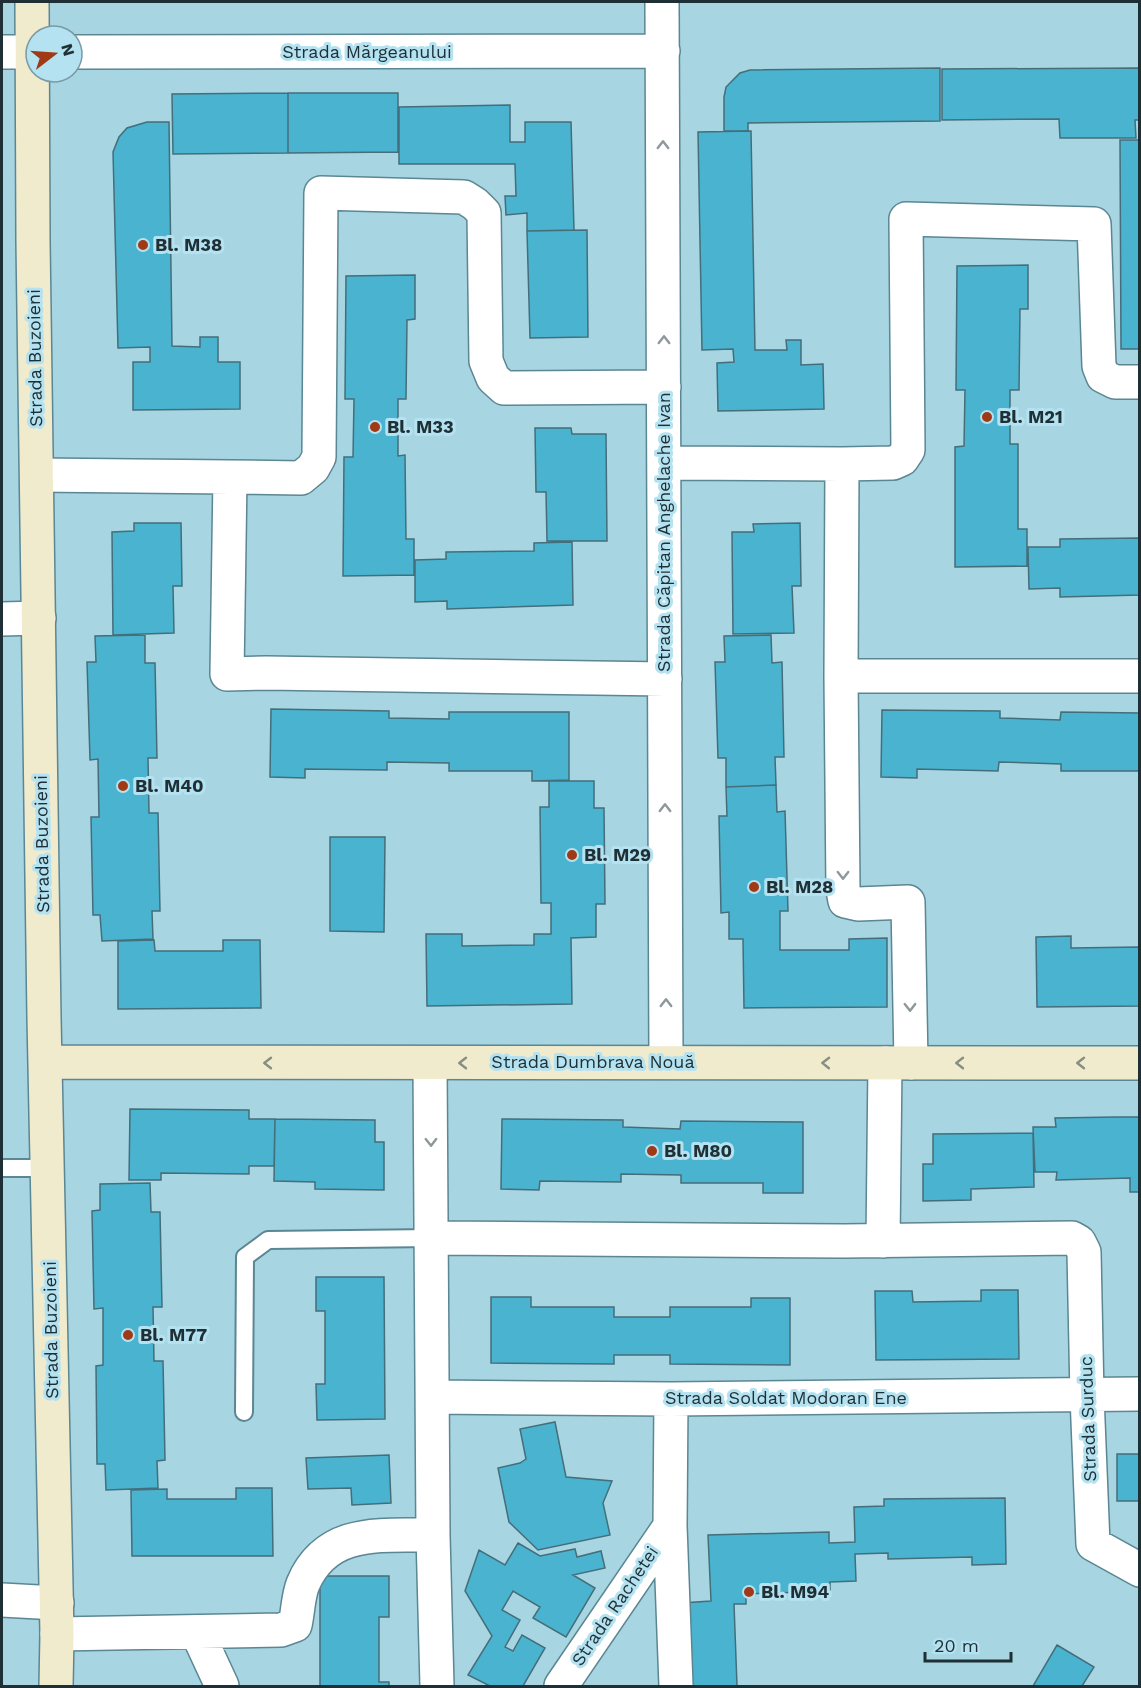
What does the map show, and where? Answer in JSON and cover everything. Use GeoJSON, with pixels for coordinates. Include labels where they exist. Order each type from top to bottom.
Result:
{"type":"FeatureCollection","features":[{"type":"Feature","properties":{"kind":"street","name":"Strada Buzoieni"},"geometry":{"type":"LineString","coordinates":[[32,2],[23,52],[37,475],[47,1168],[57,1618],[56,1686]]}},
{"type":"Feature","properties":{"kind":"street","name":"Strada Căpitan Anghelache Ivan"},"geometry":{"type":"LineString","coordinates":[[662,2],[666,1062]]}},
{"type":"Feature","properties":{"kind":"street","name":"Strada Mărgeanului"},"geometry":{"type":"LineString","coordinates":[[84,52],[663,51]]}},
{"type":"Feature","properties":{"kind":"street"},"geometry":{"type":"LineString","coordinates":[[37,475],[301,478],[313,468],[319,457],[321,193],[464,197],[484,213],[486,361],[493,378],[504,388],[664,387]]}},
{"type":"Feature","properties":{"kind":"street"},"geometry":{"type":"LineString","coordinates":[[664,463],[842,464],[893,463],[902,459],[908,450],[906,219],[1094,224],[1099,366],[1103,376],[1115,382],[1140,382]]}},
{"type":"Feature","properties":{"kind":"street"},"geometry":{"type":"LineString","coordinates":[[432,1238],[883,1241],[898,1063],[908,902],[858,904],[845,901],[843,890],[842,464]]}},
{"type":"Feature","properties":{"kind":"street"},"geometry":{"type":"LineString","coordinates":[[230,477],[227,674],[665,679]]}},
{"type":"Feature","properties":{"kind":"street"},"geometry":{"type":"LineString","coordinates":[[2,619],[39,618]]}},
{"type":"Feature","properties":{"kind":"street"},"geometry":{"type":"LineString","coordinates":[[841,676],[1140,676]]}},
{"type":"Feature","properties":{"kind":"street","name":"Strada Dumbrava Nouă"},"geometry":{"type":"LineString","coordinates":[[46,1062],[1140,1064]]}},
{"type":"Feature","properties":{"kind":"street"},"geometry":{"type":"LineString","coordinates":[[430,1063],[433,1535],[437,1686]]}},
{"type":"Feature","properties":{"kind":"street","name":"Strada Surduc"},"geometry":{"type":"LineString","coordinates":[[883,1241],[1072,1238],[1080,1242],[1084,1252],[1093,1544]]}},
{"type":"Feature","properties":{"kind":"street","name":"Strada Soldat Modoran Ene"},"geometry":{"type":"LineString","coordinates":[[433,1397],[671,1398],[1140,1394]]}},
{"type":"Feature","properties":{"kind":"street","name":"Strada Rachetei"},"geometry":{"type":"LineString","coordinates":[[671,1398],[670,1526],[676,1686]]}},
{"type":"Feature","properties":{"kind":"street","name":"Strada Rachetei"},"geometry":{"type":"LineString","coordinates":[[561,1686],[670,1526]]}},
{"type":"Feature","properties":{"kind":"street"},"geometry":{"type":"LineString","coordinates":[[2,1600],[57,1618],[197,1632],[281,1630],[295,1625],[303,1584],[318,1559],[335,1545],[364,1536],[433,1535]]}},
{"type":"Feature","properties":{"kind":"street"},"geometry":{"type":"LineString","coordinates":[[1093,1544],[1140,1544]]}},
{"type":"Feature","properties":{"kind":"street"},"geometry":{"type":"LineString","coordinates":[[1093,1544],[1140,1570]]}},
{"type":"Feature","properties":{"kind":"street"},"geometry":{"type":"LineString","coordinates":[[197,1632],[222,1686]]}},
{"type":"Feature","properties":{"kind":"lane"},"geometry":{"type":"LineString","coordinates":[[2,1168],[47,1168]]}},
{"type":"Feature","properties":{"kind":"lane"},"geometry":{"type":"LineString","coordinates":[[244,1412],[245,1257],[268,1240],[432,1238]]}},
{"type":"Feature","properties":{"kind":"building"},"geometry":{"type":"Polygon","coordinates":[[[940,68],[940,121],[748,123],[748,131],[724,131],[726,87],[740,73],[750,70],[940,68]]]}},
{"type":"Feature","properties":{"kind":"building"},"geometry":{"type":"Polygon","coordinates":[[[1140,68],[1140,120],[1135,120],[1136,138],[1060,138],[1059,119],[942,120],[942,69],[1140,68]]]}},
{"type":"Feature","properties":{"kind":"building"},"geometry":{"type":"Polygon","coordinates":[[[288,93],[288,153],[173,154],[172,94],[288,93]]]}},
{"type":"Feature","properties":{"kind":"building"},"geometry":{"type":"Polygon","coordinates":[[[288,93],[398,93],[398,152],[288,153],[288,93]]]}},
{"type":"Feature","properties":{"kind":"building"},"geometry":{"type":"Polygon","coordinates":[[[510,105],[510,142],[525,142],[525,122],[571,122],[574,230],[527,231],[527,213],[506,215],[505,196],[516,196],[515,164],[399,164],[399,107],[510,105]]]}},
{"type":"Feature","properties":{"kind":"building","name":"Bl. M38"},"geometry":{"type":"Polygon","coordinates":[[[147,122],[169,122],[172,346],[200,347],[200,337],[218,337],[218,362],[240,362],[240,409],[133,410],[133,362],[150,362],[150,347],[118,348],[113,152],[119,137],[127,128],[147,122]]]}},
{"type":"Feature","properties":{"kind":"building"},"geometry":{"type":"Polygon","coordinates":[[[751,131],[755,350],[787,350],[786,340],[801,340],[801,365],[823,364],[824,409],[718,411],[717,363],[734,362],[733,349],[702,350],[698,132],[751,131]]]}},
{"type":"Feature","properties":{"kind":"building"},"geometry":{"type":"Polygon","coordinates":[[[1120,140],[1140,140],[1140,349],[1121,349],[1120,140]]]}},
{"type":"Feature","properties":{"kind":"building"},"geometry":{"type":"Polygon","coordinates":[[[587,230],[588,337],[530,338],[527,231],[587,230]]]}},
{"type":"Feature","properties":{"kind":"building","name":"Bl. M21"},"geometry":{"type":"Polygon","coordinates":[[[1028,265],[1028,309],[1020,309],[1019,390],[1010,390],[1010,444],[1018,444],[1018,529],[1027,529],[1027,566],[955,567],[955,447],[964,446],[965,390],[956,390],[957,266],[1028,265]]]}},
{"type":"Feature","properties":{"kind":"building","name":"Bl. M33"},"geometry":{"type":"Polygon","coordinates":[[[415,275],[415,319],[407,320],[406,399],[398,399],[398,456],[405,455],[406,539],[414,539],[414,575],[343,576],[344,457],[353,457],[354,399],[345,399],[346,276],[415,275]]]}},
{"type":"Feature","properties":{"kind":"building"},"geometry":{"type":"Polygon","coordinates":[[[535,428],[571,428],[572,434],[606,434],[607,541],[547,541],[546,492],[536,492],[535,428]]]}},
{"type":"Feature","properties":{"kind":"building"},"geometry":{"type":"Polygon","coordinates":[[[134,523],[181,523],[182,586],[173,586],[174,633],[113,635],[112,532],[134,531],[134,523]]]}},
{"type":"Feature","properties":{"kind":"building"},"geometry":{"type":"Polygon","coordinates":[[[800,523],[801,586],[792,586],[794,633],[733,634],[732,532],[754,532],[753,524],[800,523]]]}},
{"type":"Feature","properties":{"kind":"building"},"geometry":{"type":"Polygon","coordinates":[[[1140,538],[1140,595],[1060,597],[1060,588],[1029,589],[1028,547],[1060,547],[1060,539],[1140,538]]]}},
{"type":"Feature","properties":{"kind":"building"},"geometry":{"type":"Polygon","coordinates":[[[572,542],[573,605],[447,609],[447,601],[415,602],[415,560],[446,559],[446,552],[534,551],[534,543],[572,542]]]}},
{"type":"Feature","properties":{"kind":"building","name":"Bl. M40"},"geometry":{"type":"Polygon","coordinates":[[[145,635],[145,663],[155,663],[157,758],[148,758],[149,813],[158,813],[160,911],[152,911],[153,939],[102,941],[100,915],[93,915],[91,817],[99,817],[98,759],[90,760],[87,662],[96,662],[95,636],[145,635]]]}},
{"type":"Feature","properties":{"kind":"building"},"geometry":{"type":"Polygon","coordinates":[[[771,635],[772,663],[782,662],[784,757],[775,757],[776,785],[726,787],[726,758],[718,758],[715,662],[725,662],[724,636],[771,635]]]}},
{"type":"Feature","properties":{"kind":"building"},"geometry":{"type":"Polygon","coordinates":[[[271,709],[389,711],[389,718],[449,719],[449,712],[569,712],[569,780],[532,781],[532,771],[449,771],[449,763],[387,762],[387,770],[305,769],[305,778],[270,777],[271,709]]]}},
{"type":"Feature","properties":{"kind":"building"},"geometry":{"type":"Polygon","coordinates":[[[882,710],[1000,711],[1000,718],[1060,720],[1061,712],[1140,713],[1140,771],[1061,771],[1061,764],[999,762],[998,771],[917,769],[917,778],[881,777],[882,710]]]}},
{"type":"Feature","properties":{"kind":"building","name":"Bl. M29"},"geometry":{"type":"Polygon","coordinates":[[[549,781],[594,781],[594,808],[604,808],[605,904],[596,904],[596,937],[571,938],[572,1004],[427,1006],[426,934],[462,934],[462,946],[534,945],[534,934],[551,934],[551,903],[541,903],[540,807],[549,807],[549,781]]]}},
{"type":"Feature","properties":{"kind":"building","name":"Bl. M28"},"geometry":{"type":"Polygon","coordinates":[[[776,785],[777,812],[785,811],[788,911],[780,911],[780,950],[849,950],[849,939],[887,938],[887,1007],[744,1008],[743,939],[729,939],[729,912],[721,913],[719,816],[727,816],[726,787],[776,785]]]}},
{"type":"Feature","properties":{"kind":"building"},"geometry":{"type":"Polygon","coordinates":[[[330,837],[385,837],[384,932],[330,931],[330,837]]]}},
{"type":"Feature","properties":{"kind":"building"},"geometry":{"type":"Polygon","coordinates":[[[1071,936],[1071,948],[1140,947],[1140,1006],[1037,1007],[1036,937],[1071,936]]]}},
{"type":"Feature","properties":{"kind":"building"},"geometry":{"type":"Polygon","coordinates":[[[154,940],[155,951],[223,951],[223,940],[260,940],[261,1008],[118,1009],[118,941],[154,940]]]}},
{"type":"Feature","properties":{"kind":"building"},"geometry":{"type":"Polygon","coordinates":[[[130,1109],[249,1110],[249,1119],[275,1119],[274,1166],[249,1166],[249,1174],[161,1173],[161,1180],[129,1180],[130,1109]]]}},
{"type":"Feature","properties":{"kind":"building"},"geometry":{"type":"Polygon","coordinates":[[[1140,1117],[1140,1192],[1130,1192],[1130,1178],[1056,1180],[1057,1172],[1035,1172],[1033,1127],[1056,1127],[1055,1118],[1140,1117]]]}},
{"type":"Feature","properties":{"kind":"building"},"geometry":{"type":"Polygon","coordinates":[[[275,1119],[375,1120],[375,1142],[384,1142],[384,1190],[315,1189],[315,1182],[274,1181],[275,1119]]]}},
{"type":"Feature","properties":{"kind":"building","name":"Bl. M80"},"geometry":{"type":"Polygon","coordinates":[[[502,1119],[623,1120],[623,1127],[680,1129],[681,1121],[803,1122],[803,1193],[763,1193],[763,1183],[681,1183],[681,1175],[621,1174],[621,1182],[540,1181],[539,1190],[501,1189],[502,1119]]]}},
{"type":"Feature","properties":{"kind":"building"},"geometry":{"type":"Polygon","coordinates":[[[1033,1133],[1034,1187],[971,1189],[971,1200],[923,1201],[923,1164],[933,1164],[933,1134],[1033,1133]]]}},
{"type":"Feature","properties":{"kind":"building","name":"Bl. M77"},"geometry":{"type":"Polygon","coordinates":[[[150,1183],[151,1212],[160,1212],[162,1307],[153,1307],[154,1361],[163,1361],[165,1460],[157,1461],[158,1488],[106,1490],[105,1464],[97,1464],[96,1366],[103,1365],[103,1308],[94,1309],[92,1211],[100,1210],[100,1184],[150,1183]]]}},
{"type":"Feature","properties":{"kind":"building"},"geometry":{"type":"Polygon","coordinates":[[[316,1277],[384,1277],[385,1419],[317,1420],[316,1384],[325,1384],[325,1311],[316,1311],[316,1277]]]}},
{"type":"Feature","properties":{"kind":"building"},"geometry":{"type":"Polygon","coordinates":[[[981,1290],[1018,1290],[1019,1359],[876,1360],[875,1291],[912,1291],[913,1302],[981,1301],[981,1290]]]}},
{"type":"Feature","properties":{"kind":"building"},"geometry":{"type":"Polygon","coordinates":[[[491,1297],[531,1297],[531,1307],[614,1307],[614,1317],[670,1317],[670,1307],[751,1307],[751,1298],[790,1298],[790,1365],[670,1364],[670,1355],[614,1355],[614,1364],[491,1363],[491,1297]]]}},
{"type":"Feature","properties":{"kind":"building"},"geometry":{"type":"Polygon","coordinates":[[[555,1422],[566,1477],[612,1481],[603,1503],[610,1535],[538,1550],[509,1522],[498,1468],[520,1463],[526,1459],[520,1429],[555,1422]]]}},
{"type":"Feature","properties":{"kind":"building"},"geometry":{"type":"Polygon","coordinates":[[[1117,1454],[1140,1454],[1140,1501],[1117,1501],[1117,1454]]]}},
{"type":"Feature","properties":{"kind":"building"},"geometry":{"type":"Polygon","coordinates":[[[389,1455],[391,1503],[352,1505],[351,1488],[308,1489],[306,1458],[389,1455]]]}},
{"type":"Feature","properties":{"kind":"building"},"geometry":{"type":"Polygon","coordinates":[[[236,1488],[272,1488],[273,1556],[132,1556],[131,1490],[167,1489],[167,1499],[236,1499],[236,1488]]]}},
{"type":"Feature","properties":{"kind":"building","name":"Bl. M94"},"geometry":{"type":"Polygon","coordinates":[[[1005,1498],[1006,1564],[972,1565],[972,1557],[888,1559],[888,1553],[855,1554],[856,1581],[830,1582],[830,1591],[746,1594],[746,1604],[734,1604],[737,1686],[685,1686],[682,1603],[711,1601],[708,1535],[829,1532],[829,1543],[855,1542],[854,1507],[884,1506],[884,1499],[1005,1498]]]}},
{"type":"Feature","properties":{"kind":"building"},"geometry":{"type":"Polygon","coordinates":[[[518,1543],[540,1556],[575,1549],[577,1557],[601,1551],[605,1568],[573,1575],[595,1588],[566,1637],[533,1618],[540,1607],[513,1591],[502,1610],[520,1620],[505,1647],[513,1651],[522,1635],[545,1648],[523,1686],[490,1686],[468,1675],[492,1636],[465,1591],[479,1550],[505,1565],[518,1543]]]}},
{"type":"Feature","properties":{"kind":"building"},"geometry":{"type":"Polygon","coordinates":[[[320,1576],[389,1576],[389,1617],[379,1617],[379,1682],[389,1682],[389,1686],[320,1686],[320,1576]]]}},
{"type":"Feature","properties":{"kind":"building"},"geometry":{"type":"Polygon","coordinates":[[[1057,1645],[1094,1667],[1082,1686],[1033,1686],[1057,1645]]]}},
{"type":"Feature","properties":{"kind":"place","name":"Bl. M38"},"geometry":{"type":"Point","coordinates":[143,245]}},
{"type":"Feature","properties":{"kind":"place","name":"Bl. M21"},"geometry":{"type":"Point","coordinates":[987,417]}},
{"type":"Feature","properties":{"kind":"place","name":"Bl. M33"},"geometry":{"type":"Point","coordinates":[375,427]}},
{"type":"Feature","properties":{"kind":"place","name":"Bl. M40"},"geometry":{"type":"Point","coordinates":[123,786]}},
{"type":"Feature","properties":{"kind":"place","name":"Bl. M29"},"geometry":{"type":"Point","coordinates":[572,855]}},
{"type":"Feature","properties":{"kind":"place","name":"Bl. M28"},"geometry":{"type":"Point","coordinates":[754,887]}},
{"type":"Feature","properties":{"kind":"place","name":"Bl. M80"},"geometry":{"type":"Point","coordinates":[652,1151]}},
{"type":"Feature","properties":{"kind":"place","name":"Bl. M77"},"geometry":{"type":"Point","coordinates":[128,1335]}},
{"type":"Feature","properties":{"kind":"place","name":"Bl. M94"},"geometry":{"type":"Point","coordinates":[749,1592]}}]}
